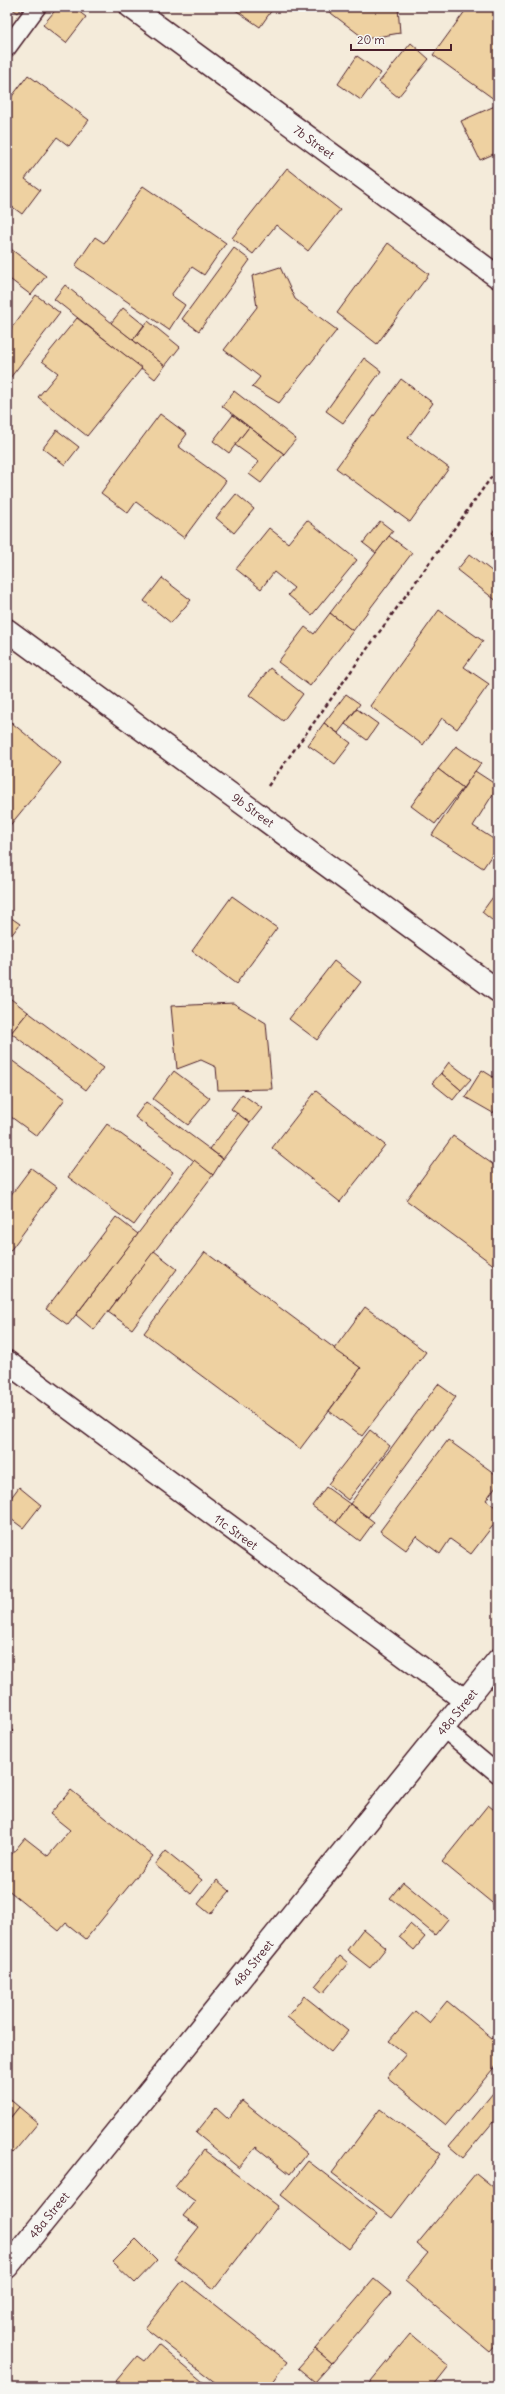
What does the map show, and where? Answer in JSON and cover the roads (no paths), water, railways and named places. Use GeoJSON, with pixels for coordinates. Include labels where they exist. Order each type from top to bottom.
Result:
{"type":"FeatureCollection","features":[{"type":"Feature","properties":{"kind":"street","name":"7b Street"},"geometry":{"type":"LineString","coordinates":[[131,7],[498,277]]}},
{"type":"Feature","properties":{"kind":"street","name":"9b Street"},"geometry":{"type":"LineString","coordinates":[[7,630],[498,991]]}},
{"type":"Feature","properties":{"kind":"street","name":"11c Street"},"geometry":{"type":"LineString","coordinates":[[10,1370],[466,1701]]}},
{"type":"Feature","properties":{"kind":"street","name":"48a Street"},"geometry":{"type":"LineString","coordinates":[[7,2267],[498,1660]]}},
{"type":"Feature","properties":{"kind":"lane"},"geometry":{"type":"LineString","coordinates":[[7,48],[37,7]]}},
{"type":"Feature","properties":{"kind":"lane"},"geometry":{"type":"LineString","coordinates":[[443,1728],[498,1774]]}}]}
